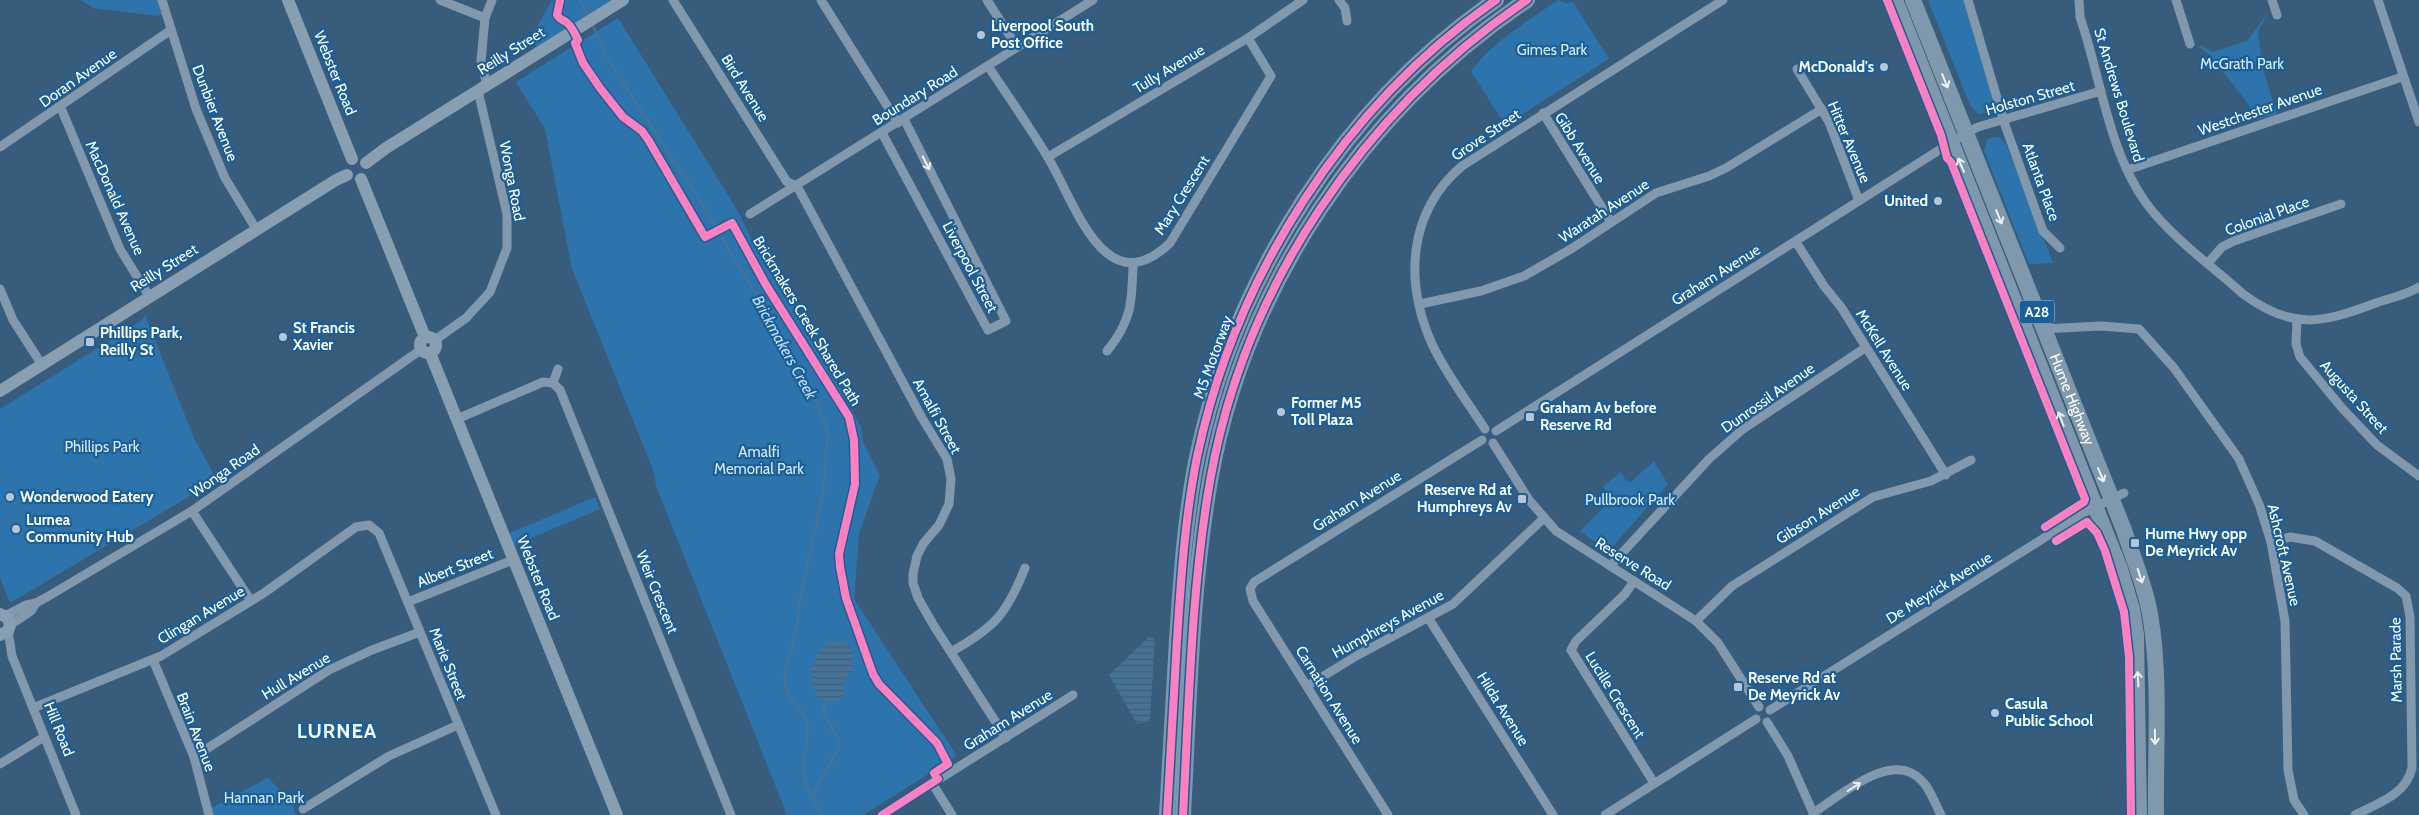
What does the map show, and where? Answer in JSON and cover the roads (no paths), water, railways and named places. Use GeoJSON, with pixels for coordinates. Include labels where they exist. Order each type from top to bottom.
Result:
{"type":"FeatureCollection","features":[{"type":"Feature","properties":{"kind":"highway","name":"M5 Motorway"},"geometry":{"type":"LineString","coordinates":[[1167,815],[1185,533],[1197,458],[1207,417],[1236,330],[1276,247],[1327,167],[1359,127],[1401,81],[1445,40],[1496,0]]}},
{"type":"Feature","properties":{"kind":"highway","name":"M5 Motorway"},"geometry":{"type":"LineString","coordinates":[[1183,815],[1195,609],[1210,480],[1222,427],[1238,376],[1270,296],[1320,209],[1342,177],[1384,125],[1436,71],[1477,37],[1527,0]]}},
{"type":"Feature","properties":{"kind":"highway","name":"Hume Highway"},"geometry":{"type":"LineString","coordinates":[[1895,0],[2096,506],[2120,569],[2132,609],[2136,635],[2139,815]]}},
{"type":"Feature","properties":{"kind":"highway","name":"Hume Highway"},"geometry":{"type":"LineString","coordinates":[[1913,0],[2043,328],[2118,495],[2150,618],[2154,667],[2156,815]]}},
{"type":"Feature","properties":{"kind":"street","name":"Dunbier Avenue"},"geometry":{"type":"LineString","coordinates":[[162,0],[196,109],[225,178],[256,230]]}},
{"type":"Feature","properties":{"kind":"street","name":"Webster Road"},"geometry":{"type":"LineString","coordinates":[[288,0],[352,159]]}},
{"type":"Feature","properties":{"kind":"street"},"geometry":{"type":"LineString","coordinates":[[440,0],[486,18]]}},
{"type":"Feature","properties":{"kind":"street","name":"Wonga Road"},"geometry":{"type":"LineString","coordinates":[[3,623],[26,605],[36,603],[192,511],[466,318],[490,292],[507,248],[507,214],[482,88],[481,62],[486,18],[492,0]]}},
{"type":"Feature","properties":{"kind":"street","name":"Reilly Street"},"geometry":{"type":"LineString","coordinates":[[366,163],[386,148],[623,0]]}},
{"type":"Feature","properties":{"kind":"street","name":"Bird Avenue"},"geometry":{"type":"LineString","coordinates":[[674,0],[788,182],[797,186]]}},
{"type":"Feature","properties":{"kind":"street","name":"Liverpool Street"},"geometry":{"type":"LineString","coordinates":[[822,0],[901,121],[1006,321],[988,330],[882,133]]}},
{"type":"Feature","properties":{"kind":"street"},"geometry":{"type":"LineString","coordinates":[[987,0],[1017,47]]}},
{"type":"Feature","properties":{"kind":"street","name":"Boundary Road"},"geometry":{"type":"LineString","coordinates":[[750,214],[1093,0]]}},
{"type":"Feature","properties":{"kind":"street","name":"Tully Avenue"},"geometry":{"type":"LineString","coordinates":[[1048,157],[1248,38],[1303,0]]}},
{"type":"Feature","properties":{"kind":"street"},"geometry":{"type":"LineString","coordinates":[[1339,0],[1344,8],[1347,21]]}},
{"type":"Feature","properties":{"kind":"street","name":"Grove Street"},"geometry":{"type":"LineString","coordinates":[[1485,429],[1432,343],[1420,304],[1415,255],[1420,226],[1432,198],[1450,176],[1462,166],[1542,113],[1723,0]]}},
{"type":"Feature","properties":{"kind":"street","name":"Atlanta Place"},"geometry":{"type":"LineString","coordinates":[[1968,0],[2004,119],[2043,231],[2060,248]]}},
{"type":"Feature","properties":{"kind":"street","name":"St Andrews Boulevard"},"geometry":{"type":"LineString","coordinates":[[2079,0],[2080,17],[2101,91],[2127,170],[2153,211],[2208,263],[2256,304],[2284,317],[2320,320],[2337,317],[2419,287]]}},
{"type":"Feature","properties":{"kind":"street"},"geometry":{"type":"LineString","coordinates":[[2176,0],[2190,44]]}},
{"type":"Feature","properties":{"kind":"street"},"geometry":{"type":"LineString","coordinates":[[2272,0],[2277,15]]}},
{"type":"Feature","properties":{"kind":"street"},"geometry":{"type":"LineString","coordinates":[[2378,0],[2402,77],[2419,122]]}},
{"type":"Feature","properties":{"kind":"street","name":"Doran Avenue"},"geometry":{"type":"LineString","coordinates":[[0,147],[60,108],[171,30]]}},
{"type":"Feature","properties":{"kind":"street","name":"Mary Crescent"},"geometry":{"type":"LineString","coordinates":[[1133,264],[1156,256],[1170,243],[1271,76],[1248,38]]}},
{"type":"Feature","properties":{"kind":"street"},"geometry":{"type":"LineString","coordinates":[[988,66],[1048,157],[1094,243],[1108,255],[1133,264],[1132,305],[1118,337],[1107,351]]}},
{"type":"Feature","properties":{"kind":"street","name":"Hitter Avenue"},"geometry":{"type":"LineString","coordinates":[[1798,69],[1822,109],[1859,201]]}},
{"type":"Feature","properties":{"kind":"street","name":"Westchester Avenue"},"geometry":{"type":"LineString","coordinates":[[2127,170],[2402,77]]}},
{"type":"Feature","properties":{"kind":"street","name":"Holston Street"},"geometry":{"type":"LineString","coordinates":[[1952,143],[1966,133],[2004,119],[2101,91]]}},
{"type":"Feature","properties":{"kind":"street","name":"MacDonald Avenue"},"geometry":{"type":"LineString","coordinates":[[60,108],[120,249],[149,296]]}},
{"type":"Feature","properties":{"kind":"street","name":"Waratah Avenue"},"geometry":{"type":"LineString","coordinates":[[1420,304],[1481,291],[1524,276],[1571,249],[1656,193],[1709,176],[1726,168],[1822,109]]}},
{"type":"Feature","properties":{"kind":"street","name":"Gibb Avenue"},"geometry":{"type":"LineString","coordinates":[[1542,113],[1611,222]]}},
{"type":"Feature","properties":{"kind":"street","name":"Graham Avenue"},"geometry":{"type":"LineString","coordinates":[[1496,431],[1952,143]]}},
{"type":"Feature","properties":{"kind":"street"},"geometry":{"type":"LineString","coordinates":[[360,158],[366,163],[367,174],[361,179],[353,180],[347,175],[347,164],[352,159],[360,158]]}},
{"type":"Feature","properties":{"kind":"street","name":"Reilly Street"},"geometry":{"type":"LineString","coordinates":[[0,391],[149,296],[347,175]]}},
{"type":"Feature","properties":{"kind":"street","name":"Webster Road"},"geometry":{"type":"LineString","coordinates":[[361,179],[617,815]]}},
{"type":"Feature","properties":{"kind":"street","name":"Amalfi Street"},"geometry":{"type":"LineString","coordinates":[[797,186],[948,463],[951,488],[946,511],[940,525],[920,550],[913,574],[918,598],[1006,738]]}},
{"type":"Feature","properties":{"kind":"street","name":"Colonial Place"},"geometry":{"type":"LineString","coordinates":[[2208,263],[2222,247],[2234,241],[2341,204]]}},
{"type":"Feature","properties":{"kind":"street","name":"McKell Avenue"},"geometry":{"type":"LineString","coordinates":[[1796,242],[1824,286],[1841,307],[1946,475]]}},
{"type":"Feature","properties":{"kind":"street"},"geometry":{"type":"LineString","coordinates":[[0,289],[13,320],[42,365]]}},
{"type":"Feature","properties":{"kind":"street","name":"Augusta Street"},"geometry":{"type":"LineString","coordinates":[[2298,319],[2296,344],[2300,357],[2342,408],[2378,445],[2419,476]]}},
{"type":"Feature","properties":{"kind":"street","name":"Ashcroft Avenue"},"geometry":{"type":"LineString","coordinates":[[2028,335],[2043,328],[2134,327],[2144,332],[2174,368],[2239,459],[2250,480],[2271,542],[2287,638],[2288,770],[2294,800],[2304,815]]}},
{"type":"Feature","properties":{"kind":"street","name":"Dunrossil Avenue"},"geometry":{"type":"LineString","coordinates":[[1610,566],[1709,459],[1743,429],[1865,348]]}},
{"type":"Feature","properties":{"kind":"street"},"geometry":{"type":"LineString","coordinates":[[457,419],[543,382],[553,383],[558,369]]}},
{"type":"Feature","properties":{"kind":"street","name":"Weir Crescent"},"geometry":{"type":"LineString","coordinates":[[553,383],[562,392],[731,815]]}},
{"type":"Feature","properties":{"kind":"street"},"geometry":{"type":"LineString","coordinates":[[1490,428],[1496,431],[1496,439],[1493,443],[1488,444],[1482,440],[1481,432],[1485,429],[1490,428]]}},
{"type":"Feature","properties":{"kind":"street","name":"Graham Avenue"},"geometry":{"type":"LineString","coordinates":[[1250,588],[1254,582],[1482,440]]}},
{"type":"Feature","properties":{"kind":"street","name":"Reserve Road"},"geometry":{"type":"LineString","coordinates":[[1493,443],[1529,500],[1544,518],[1568,540],[1696,621],[1718,643],[1759,707]]}},
{"type":"Feature","properties":{"kind":"street","name":"Gibson Avenue"},"geometry":{"type":"LineString","coordinates":[[1696,621],[1732,586],[1873,497],[1946,475],[1971,460]]}},
{"type":"Feature","properties":{"kind":"street","name":"De Meyrick Avenue"},"geometry":{"type":"LineString","coordinates":[[1770,710],[2096,506],[2118,495]]}},
{"type":"Feature","properties":{"kind":"street"},"geometry":{"type":"LineString","coordinates":[[192,511],[251,601]]}},
{"type":"Feature","properties":{"kind":"street","name":"Humphreys Avenue"},"geometry":{"type":"LineString","coordinates":[[1307,686],[1453,604],[1544,518]]}},
{"type":"Feature","properties":{"kind":"street","name":"Clingan Avenue"},"geometry":{"type":"LineString","coordinates":[[33,708],[153,660],[251,601],[356,527],[364,524],[371,525]]}},
{"type":"Feature","properties":{"kind":"street","name":"Marie Street"},"geometry":{"type":"LineString","coordinates":[[371,525],[379,533],[496,815]]}},
{"type":"Feature","properties":{"kind":"street","name":"Marsh Parade"},"geometry":{"type":"LineString","coordinates":[[2271,542],[2290,537],[2315,541],[2397,588],[2406,596],[2410,617],[2412,768],[2409,780],[2402,789],[2355,815]]}},
{"type":"Feature","properties":{"kind":"street","name":"Albert Street"},"geometry":{"type":"LineString","coordinates":[[408,602],[513,560]]}},
{"type":"Feature","properties":{"kind":"street"},"geometry":{"type":"LineString","coordinates":[[951,652],[980,635],[1002,616],[1012,600],[1025,568]]}},
{"type":"Feature","properties":{"kind":"street","name":"Lucille Crescent"},"geometry":{"type":"LineString","coordinates":[[1634,582],[1625,594],[1576,642],[1571,650],[1654,784]]}},
{"type":"Feature","properties":{"kind":"street","name":"Carnation Avenue"},"geometry":{"type":"LineString","coordinates":[[1250,588],[1253,601],[1388,815]]}},
{"type":"Feature","properties":{"kind":"street","name":"Hilda Avenue"},"geometry":{"type":"LineString","coordinates":[[1429,619],[1553,815]]}},
{"type":"Feature","properties":{"kind":"street","name":"Hill Road"},"geometry":{"type":"LineString","coordinates":[[3,623],[12,656],[76,815]]}},
{"type":"Feature","properties":{"kind":"street","name":"Hull Avenue"},"geometry":{"type":"LineString","coordinates":[[194,757],[329,670],[372,650],[420,632]]}},
{"type":"Feature","properties":{"kind":"street","name":"Brain Avenue"},"geometry":{"type":"LineString","coordinates":[[153,660],[194,757],[209,815]]}},
{"type":"Feature","properties":{"kind":"street","name":"Graham Avenue"},"geometry":{"type":"LineString","coordinates":[[882,815],[1073,695]]}},
{"type":"Feature","properties":{"kind":"street"},"geometry":{"type":"LineString","coordinates":[[1756,719],[1756,711],[1759,707],[1766,707],[1770,710],[1771,715],[1767,722]]}},
{"type":"Feature","properties":{"kind":"street"},"geometry":{"type":"LineString","coordinates":[[1756,719],[1760,722],[1767,722]]}},
{"type":"Feature","properties":{"kind":"street"},"geometry":{"type":"LineString","coordinates":[[1605,815],[1756,719]]}},
{"type":"Feature","properties":{"kind":"street"},"geometry":{"type":"LineString","coordinates":[[1767,722],[1788,756],[1813,814],[1871,777],[1894,768],[1909,771],[1922,781],[1941,815]]}},
{"type":"Feature","properties":{"kind":"street"},"geometry":{"type":"LineString","coordinates":[[303,810],[389,756],[458,725]]}},
{"type":"Feature","properties":{"kind":"street"},"geometry":{"type":"LineString","coordinates":[[0,764],[44,737]]}},
{"type":"Feature","properties":{"kind":"street"},"geometry":{"type":"LineString","coordinates":[[932,783],[952,815]]}},
{"type":"Feature","properties":{"kind":"waterway","name":"Brickmakers Creek"},"geometry":{"type":"LineString","coordinates":[[580,0],[588,17]]}},
{"type":"Feature","properties":{"kind":"waterway","name":"Brickmakers Creek"},"geometry":{"type":"LineString","coordinates":[[592,24],[607,58],[702,204],[812,389],[828,431],[823,492],[798,610],[797,627],[785,677],[787,692],[806,720],[805,779],[809,792],[822,815]]}},
{"type":"Feature","properties":{"kind":"waterway"},"geometry":{"type":"LineString","coordinates":[[813,800],[816,789],[839,747],[837,735],[825,715],[824,702]]}},
{"type":"Feature","properties":{"kind":"place","name":"Liverpool South Post Office"},"geometry":{"type":"Point","coordinates":[981,35]}},
{"type":"Feature","properties":{"kind":"place","name":"McDonald's"},"geometry":{"type":"Point","coordinates":[1884,67]}},
{"type":"Feature","properties":{"kind":"place","name":"United"},"geometry":{"type":"Point","coordinates":[1938,201]}},
{"type":"Feature","properties":{"kind":"place","name":"St Francis Xavier"},"geometry":{"type":"Point","coordinates":[283,337]}},
{"type":"Feature","properties":{"kind":"place","name":"Phillips Park, Reilly St"},"geometry":{"type":"Point","coordinates":[90,342]}},
{"type":"Feature","properties":{"kind":"place","name":"Former M5 Toll Plaza"},"geometry":{"type":"Point","coordinates":[1281,412]}},
{"type":"Feature","properties":{"kind":"place","name":"Graham Av before Reserve Rd"},"geometry":{"type":"Point","coordinates":[1530,417]}},
{"type":"Feature","properties":{"kind":"place","name":"Wonderwood Eatery"},"geometry":{"type":"Point","coordinates":[10,497]}},
{"type":"Feature","properties":{"kind":"place","name":"Reserve Rd at Humphreys Av"},"geometry":{"type":"Point","coordinates":[1522,499]}},
{"type":"Feature","properties":{"kind":"place","name":"Lurnea Community Hub"},"geometry":{"type":"Point","coordinates":[16,529]}},
{"type":"Feature","properties":{"kind":"place","name":"Hume Hwy opp De Meyrick Av"},"geometry":{"type":"Point","coordinates":[2135,543]}},
{"type":"Feature","properties":{"kind":"place","name":"Reserve Rd at De Meyrick Av"},"geometry":{"type":"Point","coordinates":[1738,687]}},
{"type":"Feature","properties":{"kind":"place","name":"Casula Public School"},"geometry":{"type":"Point","coordinates":[1995,713]}},
{"type":"Feature","properties":{"kind":"district","name":"LURNEA"},"geometry":{"type":"Point","coordinates":[337,731]}},
{"type":"Feature","properties":{"kind":"park label","name":"Gimes Park"},"geometry":{"type":"Point","coordinates":[1552,50]}},
{"type":"Feature","properties":{"kind":"park label","name":"McGrath Park"},"geometry":{"type":"Point","coordinates":[2242,64]}},
{"type":"Feature","properties":{"kind":"park label","name":"Phillips Park"},"geometry":{"type":"Point","coordinates":[102,447]}},
{"type":"Feature","properties":{"kind":"park label","name":"Amalfi Memorial Park"},"geometry":{"type":"Point","coordinates":[759,460]}},
{"type":"Feature","properties":{"kind":"park label","name":"Pullbrook Park"},"geometry":{"type":"Point","coordinates":[1630,500]}},
{"type":"Feature","properties":{"kind":"park label","name":"Hannan Park"},"geometry":{"type":"Point","coordinates":[264,798]}}]}
